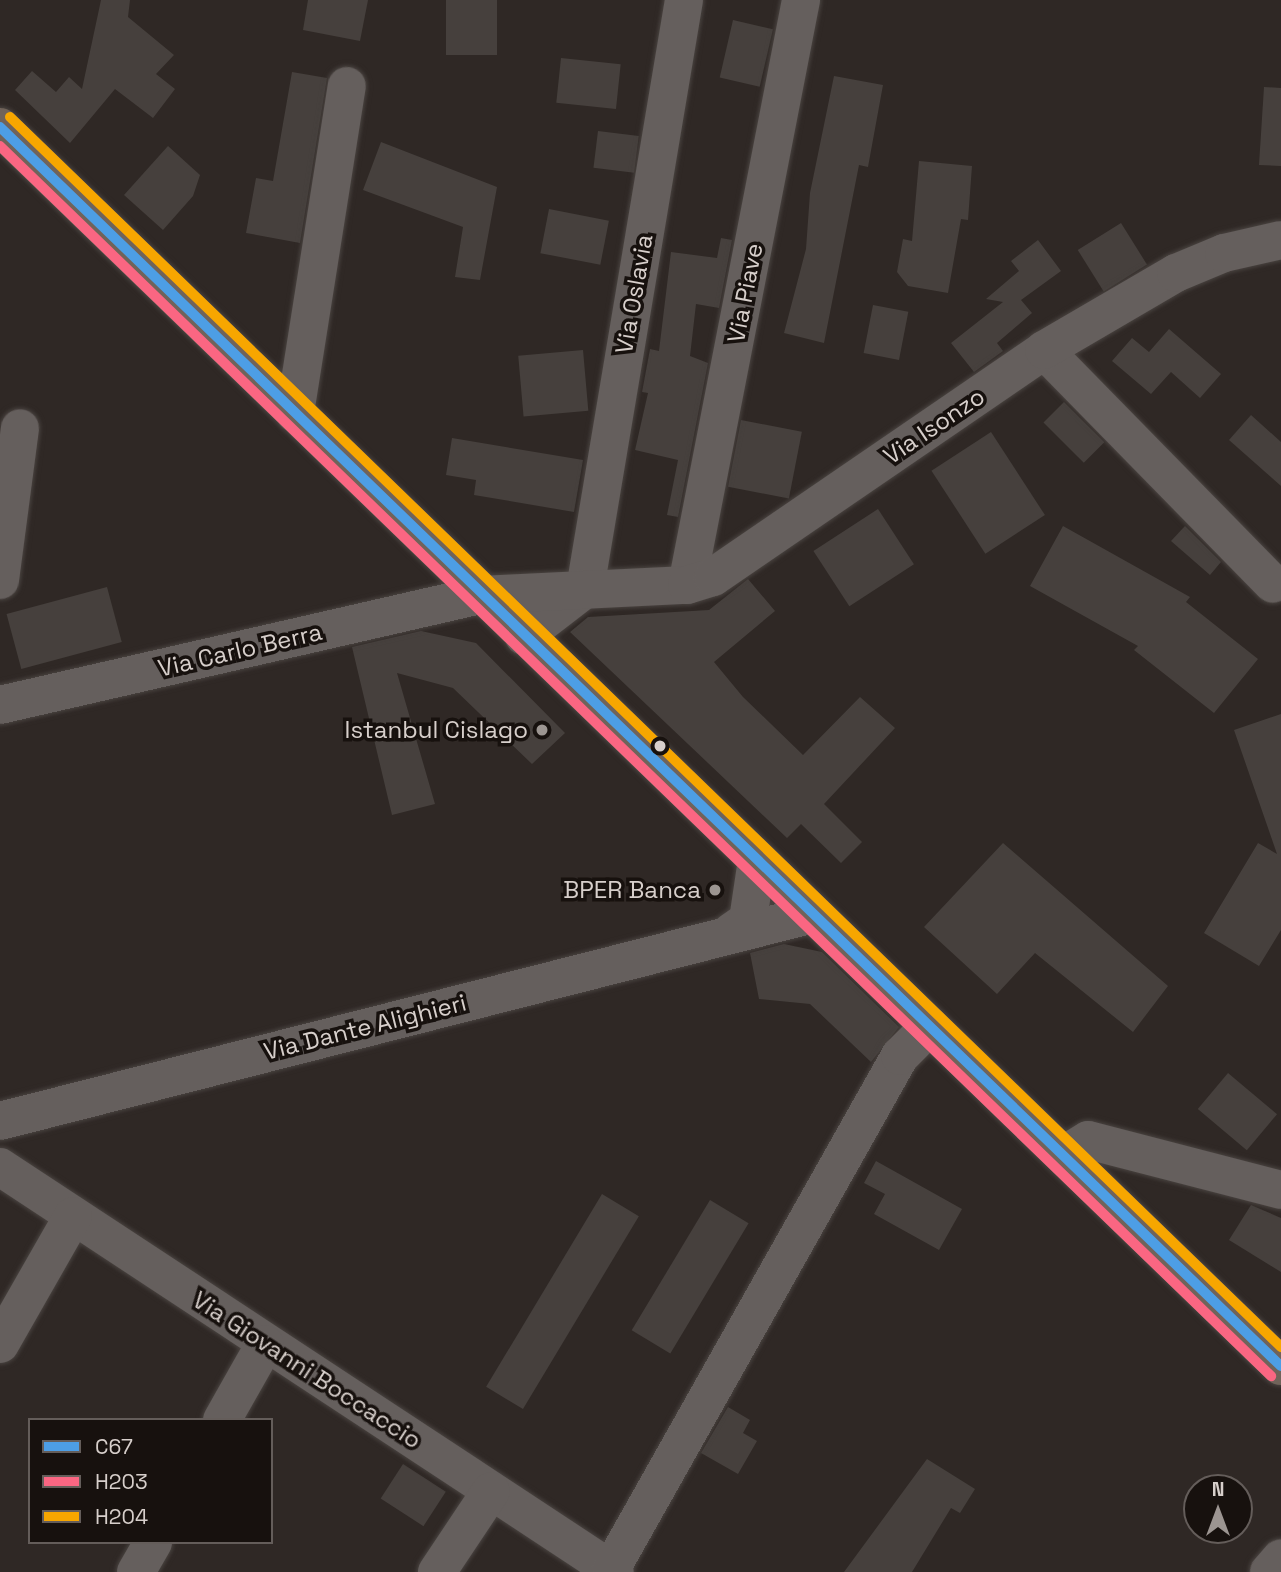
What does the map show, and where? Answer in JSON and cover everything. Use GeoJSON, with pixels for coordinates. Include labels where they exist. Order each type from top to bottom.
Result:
{"type":"FeatureCollection","features":[{"type":"Feature","properties":{"kind":"main road"},"geometry":{"type":"LineString","coordinates":[[0,127],[480,595],[1065,1154],[1281,1366]]}},
{"type":"Feature","properties":{"kind":"street","name":"Via Oslavia"},"geometry":{"type":"LineString","coordinates":[[585,589],[684,0]]}},
{"type":"Feature","properties":{"kind":"street","name":"Via Piave"},"geometry":{"type":"LineString","coordinates":[[687,585],[801,0]]}},
{"type":"Feature","properties":{"kind":"street"},"geometry":{"type":"LineString","coordinates":[[295,413],[347,86]]}},
{"type":"Feature","properties":{"kind":"street","name":"Via Isonzo"},"geometry":{"type":"LineString","coordinates":[[480,595],[687,585],[713,577],[1044,350],[1176,274],[1224,253],[1281,240]]}},
{"type":"Feature","properties":{"kind":"street"},"geometry":{"type":"LineString","coordinates":[[1044,350],[1273,584]]}},
{"type":"Feature","properties":{"kind":"street"},"geometry":{"type":"LineString","coordinates":[[0,580],[20,428]]}},
{"type":"Feature","properties":{"kind":"street"},"geometry":{"type":"LineString","coordinates":[[524,636],[585,589]]}},
{"type":"Feature","properties":{"kind":"street","name":"Via Carlo Berra"},"geometry":{"type":"LineString","coordinates":[[0,705],[480,595]]}},
{"type":"Feature","properties":{"kind":"street"},"geometry":{"type":"LineString","coordinates":[[731,932],[748,920],[757,860]]}},
{"type":"Feature","properties":{"kind":"street","name":"Via Dante Alighieri"},"geometry":{"type":"LineString","coordinates":[[0,1121],[731,932],[813,914]]}},
{"type":"Feature","properties":{"kind":"street"},"geometry":{"type":"LineString","coordinates":[[613,1570],[900,1056],[930,1026]]}},
{"type":"Feature","properties":{"kind":"street"},"geometry":{"type":"LineString","coordinates":[[1065,1154],[1088,1140],[1281,1190]]}},
{"type":"Feature","properties":{"kind":"street","name":"Via Giovanni Boccaccio"},"geometry":{"type":"LineString","coordinates":[[0,1167],[265,1344],[613,1570]]}},
{"type":"Feature","properties":{"kind":"street"},"geometry":{"type":"LineString","coordinates":[[0,1344],[73,1216]]}},
{"type":"Feature","properties":{"kind":"street"},"geometry":{"type":"LineString","coordinates":[[223,1418],[265,1344]]}},
{"type":"Feature","properties":{"kind":"street"},"geometry":{"type":"LineString","coordinates":[[437,1572],[491,1491]]}},
{"type":"Feature","properties":{"kind":"street"},"geometry":{"type":"LineString","coordinates":[[136,1572],[152,1544]]}},
{"type":"Feature","properties":{"kind":"street"},"geometry":{"type":"LineString","coordinates":[[1269,1572],[1281,1558]]}},
{"type":"Feature","properties":{"kind":"building"},"geometry":{"type":"Polygon","coordinates":[[[101,0],[130,0],[128,17],[174,55],[156,74],[175,89],[153,118],[115,89],[70,143],[15,90],[32,71],[56,92],[69,77],[82,89],[101,0]]]}},
{"type":"Feature","properties":{"kind":"building"},"geometry":{"type":"Polygon","coordinates":[[[308,0],[368,0],[360,41],[303,30],[308,0]]]}},
{"type":"Feature","properties":{"kind":"building"},"geometry":{"type":"Polygon","coordinates":[[[446,0],[497,0],[497,55],[446,55],[446,0]]]}},
{"type":"Feature","properties":{"kind":"building"},"geometry":{"type":"Polygon","coordinates":[[[733,20],[773,29],[760,87],[720,77],[733,20]]]}},
{"type":"Feature","properties":{"kind":"building"},"geometry":{"type":"Polygon","coordinates":[[[561,58],[621,64],[616,109],[556,103],[561,58]]]}},
{"type":"Feature","properties":{"kind":"building"},"geometry":{"type":"Polygon","coordinates":[[[292,72],[327,78],[300,243],[246,233],[256,178],[273,181],[292,72]]]}},
{"type":"Feature","properties":{"kind":"building"},"geometry":{"type":"Polygon","coordinates":[[[834,76],[883,85],[868,167],[859,165],[824,343],[784,333],[806,249],[810,193],[834,76]]]}},
{"type":"Feature","properties":{"kind":"building"},"geometry":{"type":"Polygon","coordinates":[[[1264,87],[1281,88],[1281,166],[1259,165],[1264,87]]]}},
{"type":"Feature","properties":{"kind":"building"},"geometry":{"type":"Polygon","coordinates":[[[598,131],[639,136],[634,173],[593,168],[598,131]]]}},
{"type":"Feature","properties":{"kind":"building"},"geometry":{"type":"Polygon","coordinates":[[[381,142],[497,187],[480,280],[455,277],[463,227],[363,190],[381,142]]]}},
{"type":"Feature","properties":{"kind":"building"},"geometry":{"type":"Polygon","coordinates":[[[168,146],[200,175],[193,196],[163,230],[124,195],[168,146]]]}},
{"type":"Feature","properties":{"kind":"building"},"geometry":{"type":"Polygon","coordinates":[[[919,161],[972,166],[968,220],[961,219],[948,293],[908,286],[897,272],[903,239],[912,241],[919,161]]]}},
{"type":"Feature","properties":{"kind":"building"},"geometry":{"type":"Polygon","coordinates":[[[549,209],[609,221],[600,265],[540,253],[549,209]]]}},
{"type":"Feature","properties":{"kind":"building"},"geometry":{"type":"Polygon","coordinates":[[[1121,223],[1147,265],[1104,292],[1078,250],[1121,223]]]}},
{"type":"Feature","properties":{"kind":"building"},"geometry":{"type":"Polygon","coordinates":[[[721,238],[732,240],[719,308],[696,304],[690,356],[708,363],[678,517],[667,515],[678,460],[635,450],[648,393],[642,392],[650,349],[659,351],[671,252],[717,258],[721,238]]]}},
{"type":"Feature","properties":{"kind":"building"},"geometry":{"type":"Polygon","coordinates":[[[1038,240],[1061,271],[1021,300],[1032,313],[997,343],[1003,351],[974,372],[951,343],[1003,302],[986,299],[1019,271],[1011,261],[1038,240]]]}},
{"type":"Feature","properties":{"kind":"building"},"geometry":{"type":"Polygon","coordinates":[[[873,305],[908,312],[899,360],[864,353],[873,305]]]}},
{"type":"Feature","properties":{"kind":"building"},"geometry":{"type":"Polygon","coordinates":[[[1169,329],[1221,374],[1200,398],[1171,372],[1151,394],[1112,361],[1132,338],[1149,352],[1169,329]]]}},
{"type":"Feature","properties":{"kind":"building"},"geometry":{"type":"Polygon","coordinates":[[[583,350],[588,411],[524,416],[518,356],[583,350]]]}},
{"type":"Feature","properties":{"kind":"building"},"geometry":{"type":"Polygon","coordinates":[[[1064,402],[1104,442],[1084,463],[1043,423],[1064,402]]]}},
{"type":"Feature","properties":{"kind":"building"},"geometry":{"type":"Polygon","coordinates":[[[1251,415],[1281,442],[1281,486],[1229,440],[1251,415]]]}},
{"type":"Feature","properties":{"kind":"building"},"geometry":{"type":"Polygon","coordinates":[[[741,420],[802,432],[789,499],[728,487],[741,420]]]}},
{"type":"Feature","properties":{"kind":"building"},"geometry":{"type":"Polygon","coordinates":[[[991,432],[1045,515],[985,554],[931,471],[991,432]]]}},
{"type":"Feature","properties":{"kind":"building"},"geometry":{"type":"Polygon","coordinates":[[[452,438],[583,460],[574,512],[474,495],[476,480],[446,475],[452,438]]]}},
{"type":"Feature","properties":{"kind":"building"},"geometry":{"type":"Polygon","coordinates":[[[878,509],[914,564],[849,606],[813,551],[878,509]]]}},
{"type":"Feature","properties":{"kind":"building"},"geometry":{"type":"Polygon","coordinates":[[[1063,526],[1190,597],[1186,602],[1258,659],[1214,713],[1134,650],[1138,646],[1030,586],[1063,526]]]}},
{"type":"Feature","properties":{"kind":"building"},"geometry":{"type":"Polygon","coordinates":[[[1185,526],[1221,562],[1210,575],[1171,541],[1185,526]]]}},
{"type":"Feature","properties":{"kind":"building"},"geometry":{"type":"Polygon","coordinates":[[[748,579],[775,611],[714,662],[743,697],[803,755],[860,697],[895,728],[824,804],[862,842],[841,863],[801,824],[787,838],[570,632],[588,617],[709,610],[748,579]]]}},
{"type":"Feature","properties":{"kind":"building"},"geometry":{"type":"Polygon","coordinates":[[[107,587],[122,642],[21,669],[7,614],[107,587]]]}},
{"type":"Feature","properties":{"kind":"building"},"geometry":{"type":"Polygon","coordinates":[[[421,631],[476,643],[565,733],[532,764],[453,688],[397,673],[435,804],[392,815],[352,647],[421,631]]]}},
{"type":"Feature","properties":{"kind":"building"},"geometry":{"type":"Polygon","coordinates":[[[1281,714],[1281,930],[1259,966],[1204,933],[1258,843],[1277,854],[1234,730],[1281,714]]]}},
{"type":"Feature","properties":{"kind":"building"},"geometry":{"type":"Polygon","coordinates":[[[1003,843],[1168,986],[1133,1032],[1035,953],[997,994],[924,927],[1003,843]]]}},
{"type":"Feature","properties":{"kind":"building"},"geometry":{"type":"Polygon","coordinates":[[[784,944],[822,952],[899,1027],[871,1062],[810,1004],[759,999],[750,953],[784,944]]]}},
{"type":"Feature","properties":{"kind":"building"},"geometry":{"type":"Polygon","coordinates":[[[1228,1073],[1277,1114],[1247,1150],[1198,1109],[1228,1073]]]}},
{"type":"Feature","properties":{"kind":"building"},"geometry":{"type":"Polygon","coordinates":[[[876,1161],[962,1209],[939,1250],[874,1214],[885,1194],[864,1183],[876,1161]]]}},
{"type":"Feature","properties":{"kind":"building"},"geometry":{"type":"Polygon","coordinates":[[[602,1194],[639,1216],[523,1409],[486,1387],[602,1194]]]}},
{"type":"Feature","properties":{"kind":"building"},"geometry":{"type":"Polygon","coordinates":[[[710,1200],[749,1223],[670,1353],[632,1330],[710,1200]]]}},
{"type":"Feature","properties":{"kind":"building"},"geometry":{"type":"Polygon","coordinates":[[[1251,1205],[1281,1218],[1281,1272],[1229,1240],[1251,1205]]]}},
{"type":"Feature","properties":{"kind":"building"},"geometry":{"type":"Polygon","coordinates":[[[728,1407],[750,1420],[743,1433],[757,1441],[738,1474],[701,1453],[728,1407]]]}},
{"type":"Feature","properties":{"kind":"building"},"geometry":{"type":"Polygon","coordinates":[[[927,1459],[975,1489],[960,1513],[951,1508],[912,1572],[844,1572],[927,1459]]]}},
{"type":"Feature","properties":{"kind":"building"},"geometry":{"type":"Polygon","coordinates":[[[403,1464],[446,1492],[423,1526],[381,1498],[403,1464]]]}},
{"type":"Feature","properties":{"kind":"transit line","name":"H204"},"geometry":{"type":"LineString","coordinates":[[10,117],[1281,1347]]}},
{"type":"Feature","properties":{"kind":"transit line","name":"C67"},"geometry":{"type":"LineString","coordinates":[[0,127],[1281,1366]]}},
{"type":"Feature","properties":{"kind":"transit line","name":"H203"},"geometry":{"type":"LineString","coordinates":[[0,146],[1271,1376]]}},
{"type":"Feature","properties":{"kind":"place","name":"Istanbul Cislago"},"geometry":{"type":"Point","coordinates":[542,730]}},
{"type":"Feature","properties":{"kind":"place","name":"BPER Banca"},"geometry":{"type":"Point","coordinates":[715,890]}}]}
